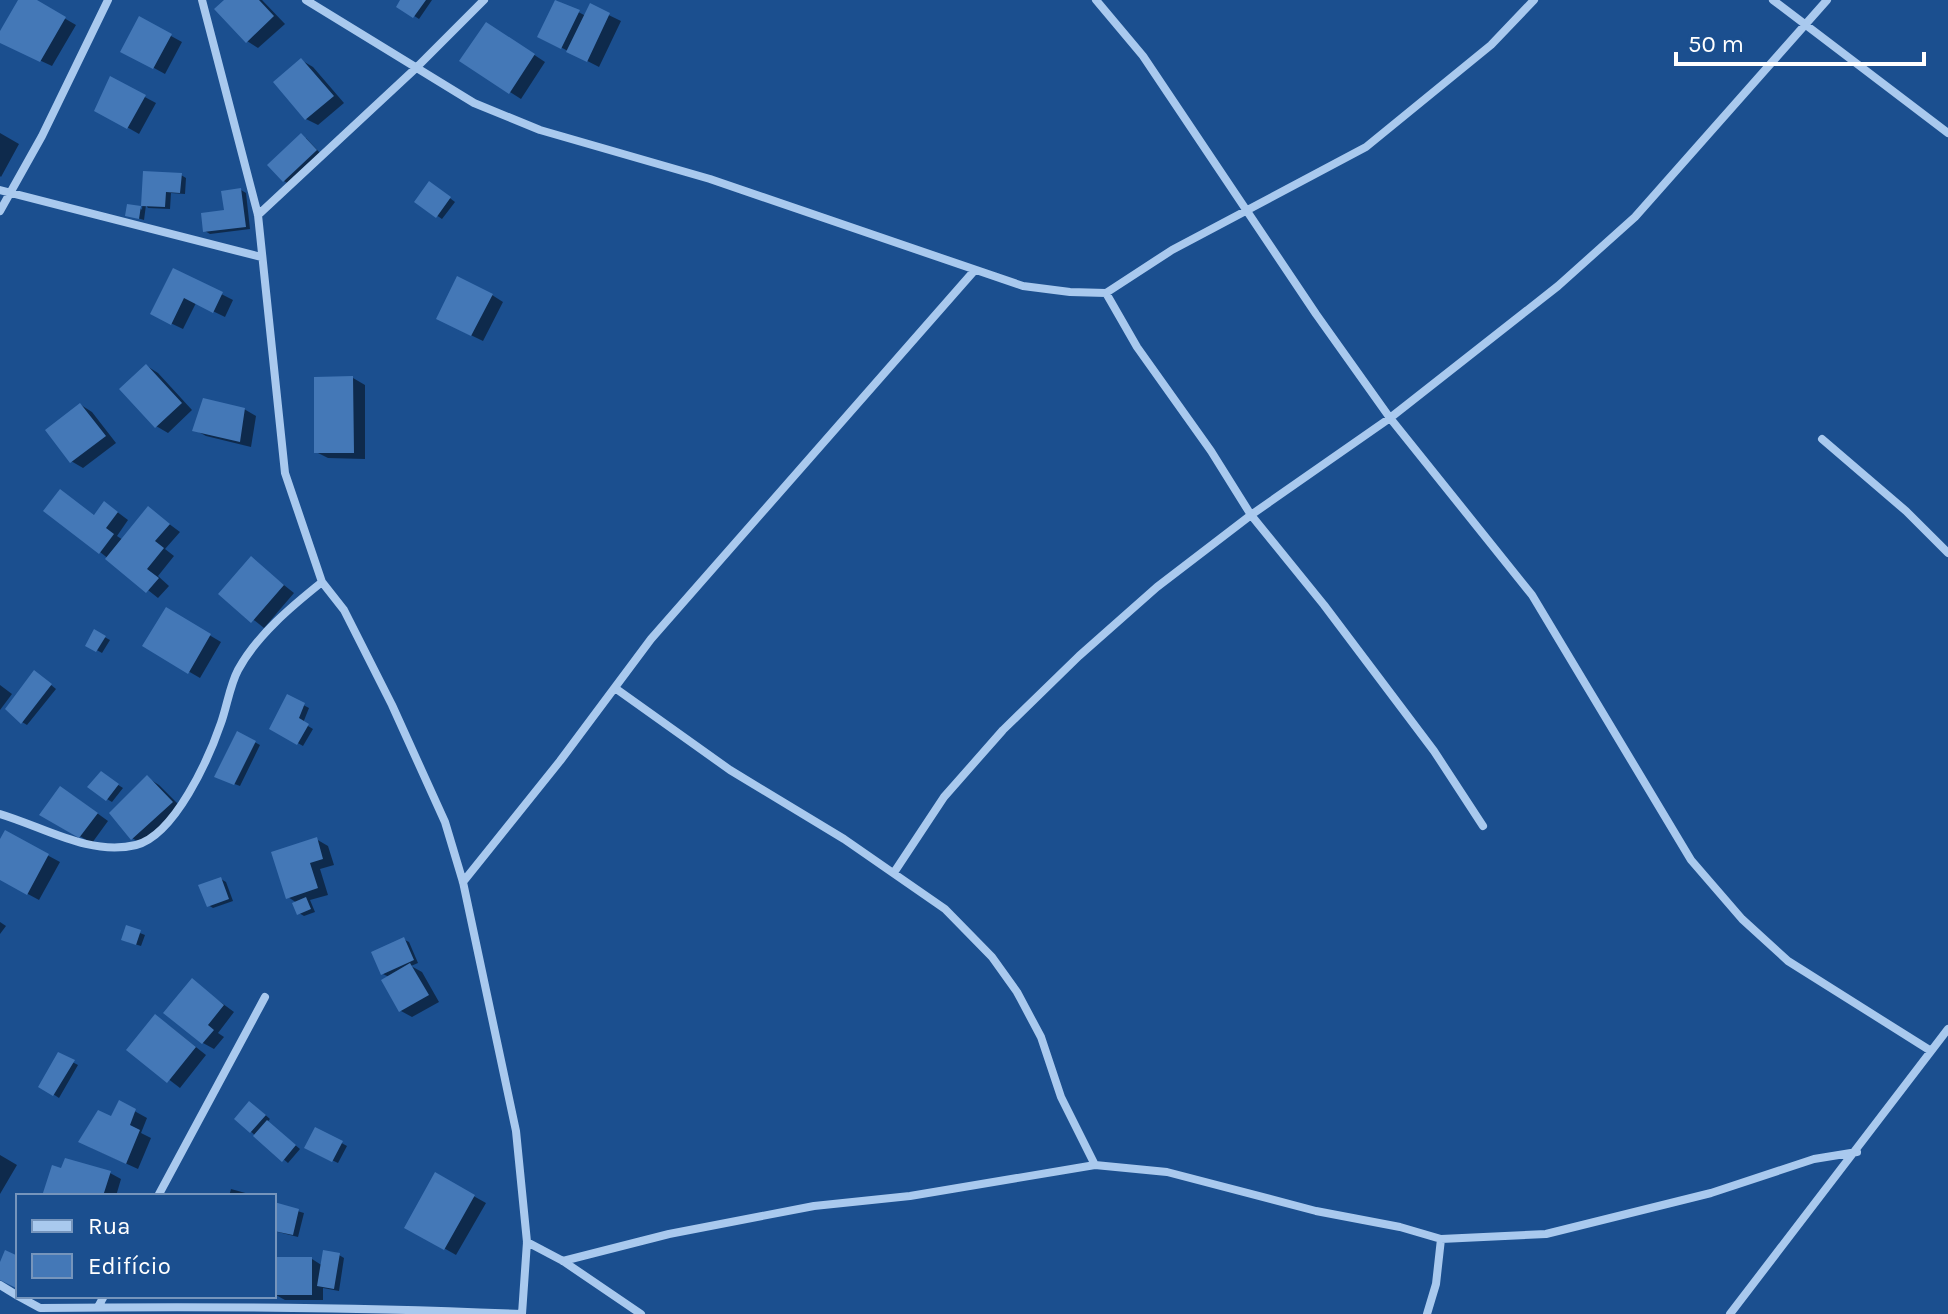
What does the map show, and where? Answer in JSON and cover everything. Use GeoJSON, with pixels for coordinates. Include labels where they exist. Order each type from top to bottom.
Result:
{"type":"FeatureCollection","features":[{"type":"Feature","properties":{"kind":"street"},"geometry":{"type":"LineString","coordinates":[[0,211],[42,136],[108,0]]}},
{"type":"Feature","properties":{"kind":"street"},"geometry":{"type":"LineString","coordinates":[[22,1298],[40,1308],[522,1314],[527,1242],[516,1131],[463,882],[445,822],[392,705],[344,610],[322,582],[285,473],[258,215],[202,0]]}},
{"type":"Feature","properties":{"kind":"street"},"geometry":{"type":"LineString","coordinates":[[306,0],[474,103],[540,130],[710,179],[1023,286],[1106,293],[1172,250],[1366,147],[1491,45],[1534,0]]}},
{"type":"Feature","properties":{"kind":"street"},"geometry":{"type":"LineString","coordinates":[[258,215],[484,0]]}},
{"type":"Feature","properties":{"kind":"street"},"geometry":{"type":"LineString","coordinates":[[1096,0],[1143,56],[1390,418],[1532,595],[1691,860],[1742,919],[1788,961],[1931,1051]]}},
{"type":"Feature","properties":{"kind":"street"},"geometry":{"type":"LineString","coordinates":[[1773,0],[1948,133]]}},
{"type":"Feature","properties":{"kind":"street"},"geometry":{"type":"LineString","coordinates":[[895,871],[944,797],[1003,730],[1079,656],[1157,587],[1251,515],[1390,418],[1558,286],[1635,217],[1827,0]]}},
{"type":"Feature","properties":{"kind":"street"},"geometry":{"type":"LineString","coordinates":[[0,190],[261,257]]}},
{"type":"Feature","properties":{"kind":"street"},"geometry":{"type":"LineString","coordinates":[[463,882],[651,639],[974,271]]}},
{"type":"Feature","properties":{"kind":"street"},"geometry":{"type":"LineString","coordinates":[[1106,293],[1137,347],[1211,451],[1251,515],[1324,605],[1434,751],[1483,826]]}},
{"type":"Feature","properties":{"kind":"street"},"geometry":{"type":"LineString","coordinates":[[1822,439],[1906,511],[1948,553]]}},
{"type":"Feature","properties":{"kind":"street"},"geometry":{"type":"LineString","coordinates":[[0,814],[80,843],[103,847],[138,845],[169,823],[204,767],[238,670],[280,616],[322,582]]}},
{"type":"Feature","properties":{"kind":"street"},"geometry":{"type":"LineString","coordinates":[[615,688],[730,770],[895,871],[945,909],[992,957],[1017,992],[1041,1037],[1061,1097],[1095,1165]]}},
{"type":"Feature","properties":{"kind":"street"},"geometry":{"type":"LineString","coordinates":[[159,1194],[265,997]]}},
{"type":"Feature","properties":{"kind":"street"},"geometry":{"type":"LineString","coordinates":[[1730,1314],[1857,1152],[1948,1029]]}},
{"type":"Feature","properties":{"kind":"street"},"geometry":{"type":"LineString","coordinates":[[563,1261],[669,1234],[814,1206],[910,1196],[1095,1165],[1167,1172],[1316,1211],[1400,1227],[1441,1239],[1546,1234],[1711,1193],[1814,1159],[1857,1152]]}},
{"type":"Feature","properties":{"kind":"street"},"geometry":{"type":"LineString","coordinates":[[1427,1314],[1436,1284],[1441,1239]]}},
{"type":"Feature","properties":{"kind":"street"},"geometry":{"type":"LineString","coordinates":[[527,1242],[563,1261],[641,1314]]}},
{"type":"Feature","properties":{"kind":"street"},"geometry":{"type":"LineString","coordinates":[[98,1307],[103,1298]]}},
{"type":"Feature","properties":{"kind":"street"},"geometry":{"type":"LineString","coordinates":[[31,1314],[40,1308]]}},
{"type":"Feature","properties":{"kind":"building"},"geometry":{"type":"Polygon","coordinates":[[[18,0],[37,0],[66,17],[40,62],[0,43],[0,31],[18,0]]]}},
{"type":"Feature","properties":{"kind":"building"},"geometry":{"type":"Polygon","coordinates":[[[224,0],[259,0],[274,16],[246,43],[214,9],[224,0]]]}},
{"type":"Feature","properties":{"kind":"building"},"geometry":{"type":"Polygon","coordinates":[[[400,0],[426,0],[413,18],[396,7],[400,0]]]}},
{"type":"Feature","properties":{"kind":"building"},"geometry":{"type":"Polygon","coordinates":[[[555,0],[580,10],[561,49],[537,37],[555,0]]]}},
{"type":"Feature","properties":{"kind":"building"},"geometry":{"type":"Polygon","coordinates":[[[590,3],[610,13],[587,62],[566,52],[590,3]]]}},
{"type":"Feature","properties":{"kind":"building"},"geometry":{"type":"Polygon","coordinates":[[[139,16],[172,34],[153,69],[120,52],[139,16]]]}},
{"type":"Feature","properties":{"kind":"building"},"geometry":{"type":"Polygon","coordinates":[[[486,22],[535,54],[509,94],[459,61],[486,22]]]}},
{"type":"Feature","properties":{"kind":"building"},"geometry":{"type":"Polygon","coordinates":[[[301,58],[334,96],[305,120],[273,82],[301,58]]]}},
{"type":"Feature","properties":{"kind":"building"},"geometry":{"type":"Polygon","coordinates":[[[110,76],[146,95],[127,129],[94,111],[110,76]]]}},
{"type":"Feature","properties":{"kind":"building"},"geometry":{"type":"Polygon","coordinates":[[[301,133],[317,150],[283,182],[267,165],[301,133]]]}},
{"type":"Feature","properties":{"kind":"building"},"geometry":{"type":"Polygon","coordinates":[[[143,171],[182,173],[180,193],[166,192],[165,207],[141,206],[143,171]]]}},
{"type":"Feature","properties":{"kind":"building"},"geometry":{"type":"Polygon","coordinates":[[[429,181],[451,197],[436,218],[414,202],[429,181]]]}},
{"type":"Feature","properties":{"kind":"building"},"geometry":{"type":"Polygon","coordinates":[[[241,188],[246,227],[203,232],[201,213],[224,210],[221,191],[241,188]]]}},
{"type":"Feature","properties":{"kind":"building"},"geometry":{"type":"Polygon","coordinates":[[[127,204],[141,206],[139,219],[125,216],[127,204]]]}},
{"type":"Feature","properties":{"kind":"building"},"geometry":{"type":"Polygon","coordinates":[[[173,268],[223,292],[213,313],[184,298],[171,325],[150,314],[173,268]]]}},
{"type":"Feature","properties":{"kind":"building"},"geometry":{"type":"Polygon","coordinates":[[[457,276],[493,294],[471,336],[436,319],[457,276]]]}},
{"type":"Feature","properties":{"kind":"building"},"geometry":{"type":"Polygon","coordinates":[[[146,364],[182,403],[155,428],[119,389],[146,364]]]}},
{"type":"Feature","properties":{"kind":"building"},"geometry":{"type":"Polygon","coordinates":[[[353,376],[354,453],[314,453],[314,377],[353,376]]]}},
{"type":"Feature","properties":{"kind":"building"},"geometry":{"type":"Polygon","coordinates":[[[203,398],[245,408],[240,442],[192,431],[203,398]]]}},
{"type":"Feature","properties":{"kind":"building"},"geometry":{"type":"Polygon","coordinates":[[[80,403],[106,436],[70,463],[45,430],[80,403]]]}},
{"type":"Feature","properties":{"kind":"building"},"geometry":{"type":"Polygon","coordinates":[[[60,489],[94,515],[104,501],[118,512],[106,528],[114,534],[99,554],[43,511],[60,489]]]}},
{"type":"Feature","properties":{"kind":"building"},"geometry":{"type":"Polygon","coordinates":[[[148,506],[170,524],[155,541],[164,548],[147,569],[159,578],[146,593],[105,559],[148,506]]]}},
{"type":"Feature","properties":{"kind":"building"},"geometry":{"type":"Polygon","coordinates":[[[251,556],[284,585],[251,623],[218,594],[251,556]]]}},
{"type":"Feature","properties":{"kind":"building"},"geometry":{"type":"Polygon","coordinates":[[[166,607],[211,634],[188,674],[142,646],[166,607]]]}},
{"type":"Feature","properties":{"kind":"building"},"geometry":{"type":"Polygon","coordinates":[[[94,629],[106,636],[96,652],[85,646],[94,629]]]}},
{"type":"Feature","properties":{"kind":"building"},"geometry":{"type":"Polygon","coordinates":[[[34,670],[52,684],[21,724],[5,709],[34,670]]]}},
{"type":"Feature","properties":{"kind":"building"},"geometry":{"type":"Polygon","coordinates":[[[287,694],[305,703],[299,718],[309,724],[297,745],[269,729],[287,694]]]}},
{"type":"Feature","properties":{"kind":"building"},"geometry":{"type":"Polygon","coordinates":[[[237,731],[256,741],[234,785],[214,777],[237,731]]]}},
{"type":"Feature","properties":{"kind":"building"},"geometry":{"type":"Polygon","coordinates":[[[101,771],[119,784],[106,801],[87,787],[101,771]]]}},
{"type":"Feature","properties":{"kind":"building"},"geometry":{"type":"Polygon","coordinates":[[[147,775],[173,802],[131,840],[109,813],[147,775]]]}},
{"type":"Feature","properties":{"kind":"building"},"geometry":{"type":"Polygon","coordinates":[[[60,786],[98,813],[79,838],[39,815],[60,786]]]}},
{"type":"Feature","properties":{"kind":"building"},"geometry":{"type":"Polygon","coordinates":[[[5,830],[49,854],[27,895],[0,880],[0,839],[5,830]]]}},
{"type":"Feature","properties":{"kind":"building"},"geometry":{"type":"Polygon","coordinates":[[[317,837],[323,859],[310,863],[318,888],[286,899],[271,852],[317,837]]]}},
{"type":"Feature","properties":{"kind":"building"},"geometry":{"type":"Polygon","coordinates":[[[221,877],[229,899],[207,907],[198,885],[221,877]]]}},
{"type":"Feature","properties":{"kind":"building"},"geometry":{"type":"Polygon","coordinates":[[[306,897],[311,909],[297,915],[292,903],[306,897]]]}},
{"type":"Feature","properties":{"kind":"building"},"geometry":{"type":"Polygon","coordinates":[[[126,925],[141,930],[136,945],[121,940],[126,925]]]}},
{"type":"Feature","properties":{"kind":"building"},"geometry":{"type":"Polygon","coordinates":[[[404,937],[414,960],[381,975],[371,952],[404,937]]]}},
{"type":"Feature","properties":{"kind":"building"},"geometry":{"type":"Polygon","coordinates":[[[410,963],[429,995],[399,1012],[381,980],[410,963]]]}},
{"type":"Feature","properties":{"kind":"building"},"geometry":{"type":"Polygon","coordinates":[[[192,978],[224,1005],[208,1025],[214,1030],[202,1044],[163,1013],[192,978]]]}},
{"type":"Feature","properties":{"kind":"building"},"geometry":{"type":"Polygon","coordinates":[[[155,1014],[196,1047],[167,1083],[126,1050],[155,1014]]]}},
{"type":"Feature","properties":{"kind":"building"},"geometry":{"type":"Polygon","coordinates":[[[58,1052],[75,1060],[53,1096],[38,1087],[58,1052]]]}},
{"type":"Feature","properties":{"kind":"building"},"geometry":{"type":"Polygon","coordinates":[[[119,1100],[136,1109],[130,1125],[140,1130],[126,1164],[78,1142],[98,1110],[111,1116],[119,1100]]]}},
{"type":"Feature","properties":{"kind":"building"},"geometry":{"type":"Polygon","coordinates":[[[249,1101],[266,1115],[250,1133],[234,1119],[249,1101]]]}},
{"type":"Feature","properties":{"kind":"building"},"geometry":{"type":"Polygon","coordinates":[[[267,1120],[296,1145],[282,1162],[253,1136],[267,1120]]]}},
{"type":"Feature","properties":{"kind":"building"},"geometry":{"type":"Polygon","coordinates":[[[315,1127],[343,1141],[332,1162],[304,1148],[315,1127]]]}},
{"type":"Feature","properties":{"kind":"building"},"geometry":{"type":"Polygon","coordinates":[[[65,1158],[111,1171],[104,1194],[43,1194],[52,1165],[61,1168],[65,1158]]]}},
{"type":"Feature","properties":{"kind":"building"},"geometry":{"type":"Polygon","coordinates":[[[435,1172],[475,1195],[444,1250],[404,1228],[435,1172]]]}},
{"type":"Feature","properties":{"kind":"building"},"geometry":{"type":"Polygon","coordinates":[[[276,1203],[299,1209],[293,1235],[276,1231],[276,1203]]]}},
{"type":"Feature","properties":{"kind":"building"},"geometry":{"type":"Polygon","coordinates":[[[5,1250],[16,1255],[16,1288],[0,1280],[0,1262],[5,1250]]]}},
{"type":"Feature","properties":{"kind":"building"},"geometry":{"type":"Polygon","coordinates":[[[323,1250],[340,1253],[334,1289],[317,1286],[323,1250]]]}},
{"type":"Feature","properties":{"kind":"building"},"geometry":{"type":"Polygon","coordinates":[[[276,1257],[312,1257],[312,1295],[276,1295],[276,1257]]]}}]}
